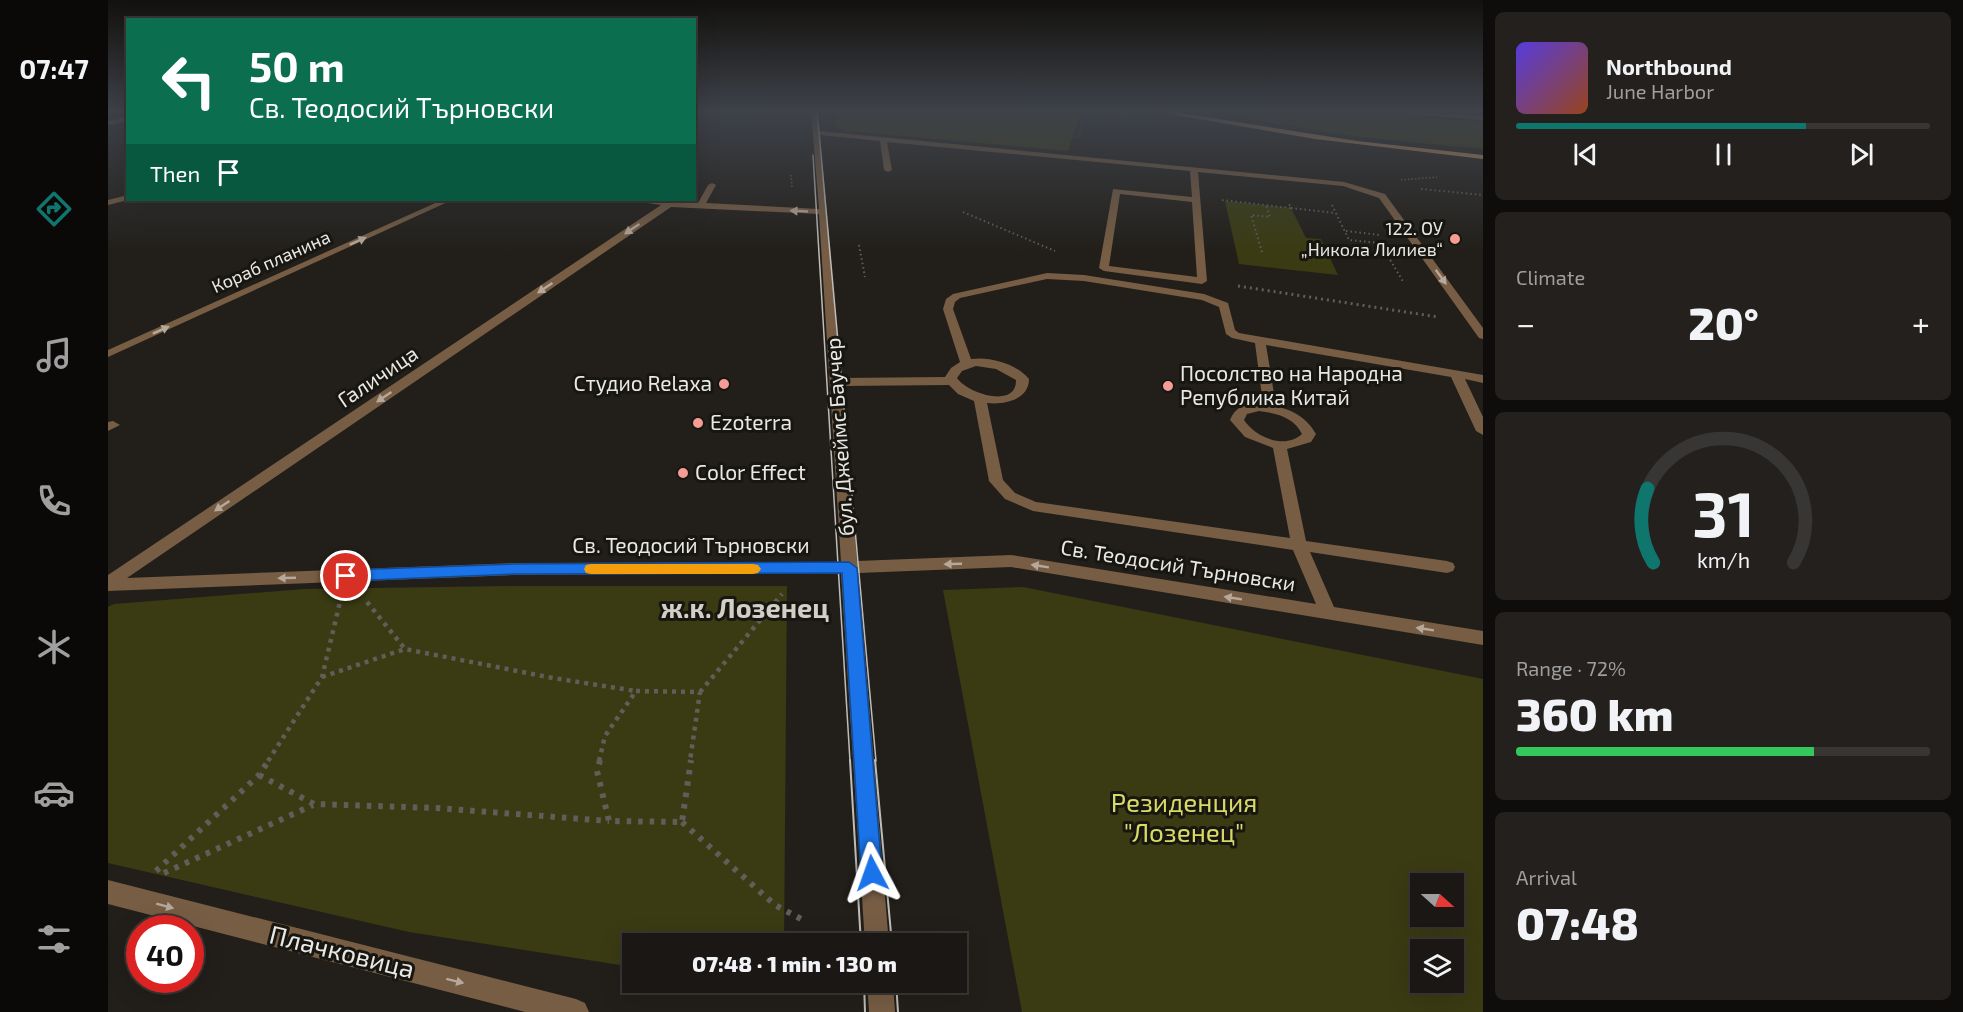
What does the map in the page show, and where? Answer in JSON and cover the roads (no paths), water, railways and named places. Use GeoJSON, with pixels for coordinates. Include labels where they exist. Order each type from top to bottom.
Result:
{"type":"FeatureCollection","features":[{"type":"Feature","properties":{"kind":"street","name":"бул. Джеймс Баучер"},"geometry":{"type":"LineString","coordinates":[[818,157],[876,933]]}},
{"type":"Feature","properties":{"kind":"street"},"geometry":{"type":"LineString","coordinates":[[886,157],[888,170]]}},
{"type":"Feature","properties":{"kind":"street"},"geometry":{"type":"LineString","coordinates":[[1072,157],[1344,184],[1382,196],[1483,336]]}},
{"type":"Feature","properties":{"kind":"street"},"geometry":{"type":"LineString","coordinates":[[1194,169],[1202,281],[1104,268],[1116,190],[1196,198]]}},
{"type":"Feature","properties":{"kind":"street"},"geometry":{"type":"LineString","coordinates":[[701,205],[712,185]]}},
{"type":"Feature","properties":{"kind":"street"},"geometry":{"type":"LineString","coordinates":[[108,203],[126,198]]}},
{"type":"Feature","properties":{"kind":"street","name":"Кораб планина"},"geometry":{"type":"LineString","coordinates":[[108,354],[446,201]]}},
{"type":"Feature","properties":{"kind":"street"},"geometry":{"type":"LineString","coordinates":[[650,201],[669,204],[823,212]]}},
{"type":"Feature","properties":{"kind":"street","name":"Галичица"},"geometry":{"type":"LineString","coordinates":[[108,584],[669,204]]}},
{"type":"Feature","properties":{"kind":"street"},"geometry":{"type":"LineString","coordinates":[[966,363],[948,309],[950,301],[957,296],[1047,276],[1084,278],[1204,297],[1224,305],[1230,332],[1236,336],[1483,379]]}},
{"type":"Feature","properties":{"kind":"street"},"geometry":{"type":"LineString","coordinates":[[1260,341],[1270,408]]}},
{"type":"Feature","properties":{"kind":"street"},"geometry":{"type":"LineString","coordinates":[[987,362],[1009,368],[1022,379],[1022,385],[1013,396],[1004,399],[980,398],[959,390],[952,381],[953,372],[966,363],[987,362]]}},
{"type":"Feature","properties":{"kind":"street"},"geometry":{"type":"LineString","coordinates":[[1456,374],[1483,431]]}},
{"type":"Feature","properties":{"kind":"street"},"geometry":{"type":"LineString","coordinates":[[836,382],[952,381]]}},
{"type":"Feature","properties":{"kind":"street"},"geometry":{"type":"LineString","coordinates":[[980,398],[996,481],[1010,496],[1033,506],[1447,567]]}},
{"type":"Feature","properties":{"kind":"street"},"geometry":{"type":"LineString","coordinates":[[1270,408],[1293,416],[1301,422],[1309,434],[1300,443],[1279,444],[1246,432],[1237,420],[1242,410],[1270,408]]}},
{"type":"Feature","properties":{"kind":"street"},"geometry":{"type":"LineString","coordinates":[[1279,444],[1299,545],[1328,613]]}},
{"type":"Feature","properties":{"kind":"street","name":"Св. Теодосий Търновски"},"geometry":{"type":"LineString","coordinates":[[108,584],[515,569],[803,569],[1011,561],[1483,639]]}},
{"type":"Feature","properties":{"kind":"street","name":"Плачковица"},"geometry":{"type":"LineString","coordinates":[[113,893],[576,1012]]}},
{"type":"Feature","properties":{"kind":"street"},"geometry":{"type":"LineString","coordinates":[[881,993],[882,1012]]}},
{"type":"Feature","properties":{"kind":"tram line"},"geometry":{"type":"LineString","coordinates":[[813,157],[850,761]]}},
{"type":"Feature","properties":{"kind":"tram line"},"geometry":{"type":"LineString","coordinates":[[821,157],[876,761]]}},
{"type":"Feature","properties":{"kind":"tram line"},"geometry":{"type":"LineString","coordinates":[[850,760],[860,933]]}},
{"type":"Feature","properties":{"kind":"tram line"},"geometry":{"type":"LineString","coordinates":[[875,760],[891,933]]}},
{"type":"Feature","properties":{"kind":"tram line"},"geometry":{"type":"LineString","coordinates":[[864,993],[865,1012]]}},
{"type":"Feature","properties":{"kind":"tram line"},"geometry":{"type":"LineString","coordinates":[[897,993],[898,1012]]}},
{"type":"Feature","properties":{"kind":"place","name":"122. ОУ „Никола Лилиев“"},"geometry":{"type":"Point","coordinates":[1455,239]}},
{"type":"Feature","properties":{"kind":"place","name":"Студио Relaxa"},"geometry":{"type":"Point","coordinates":[724,384]}},
{"type":"Feature","properties":{"kind":"place","name":"Посолство на Народна Република Китай"},"geometry":{"type":"Point","coordinates":[1168,386]}},
{"type":"Feature","properties":{"kind":"place","name":"Ezoterra"},"geometry":{"type":"Point","coordinates":[698,423]}},
{"type":"Feature","properties":{"kind":"place","name":"Color Effect"},"geometry":{"type":"Point","coordinates":[683,473]}},
{"type":"Feature","properties":{"kind":"district","name":"ж.к. Лозенец"},"geometry":{"type":"Point","coordinates":[745,609]}},
{"type":"Feature","properties":{"kind":"park label","name":"Резиденция \"Лозенец\""},"geometry":{"type":"Point","coordinates":[1184,818]}}]}
